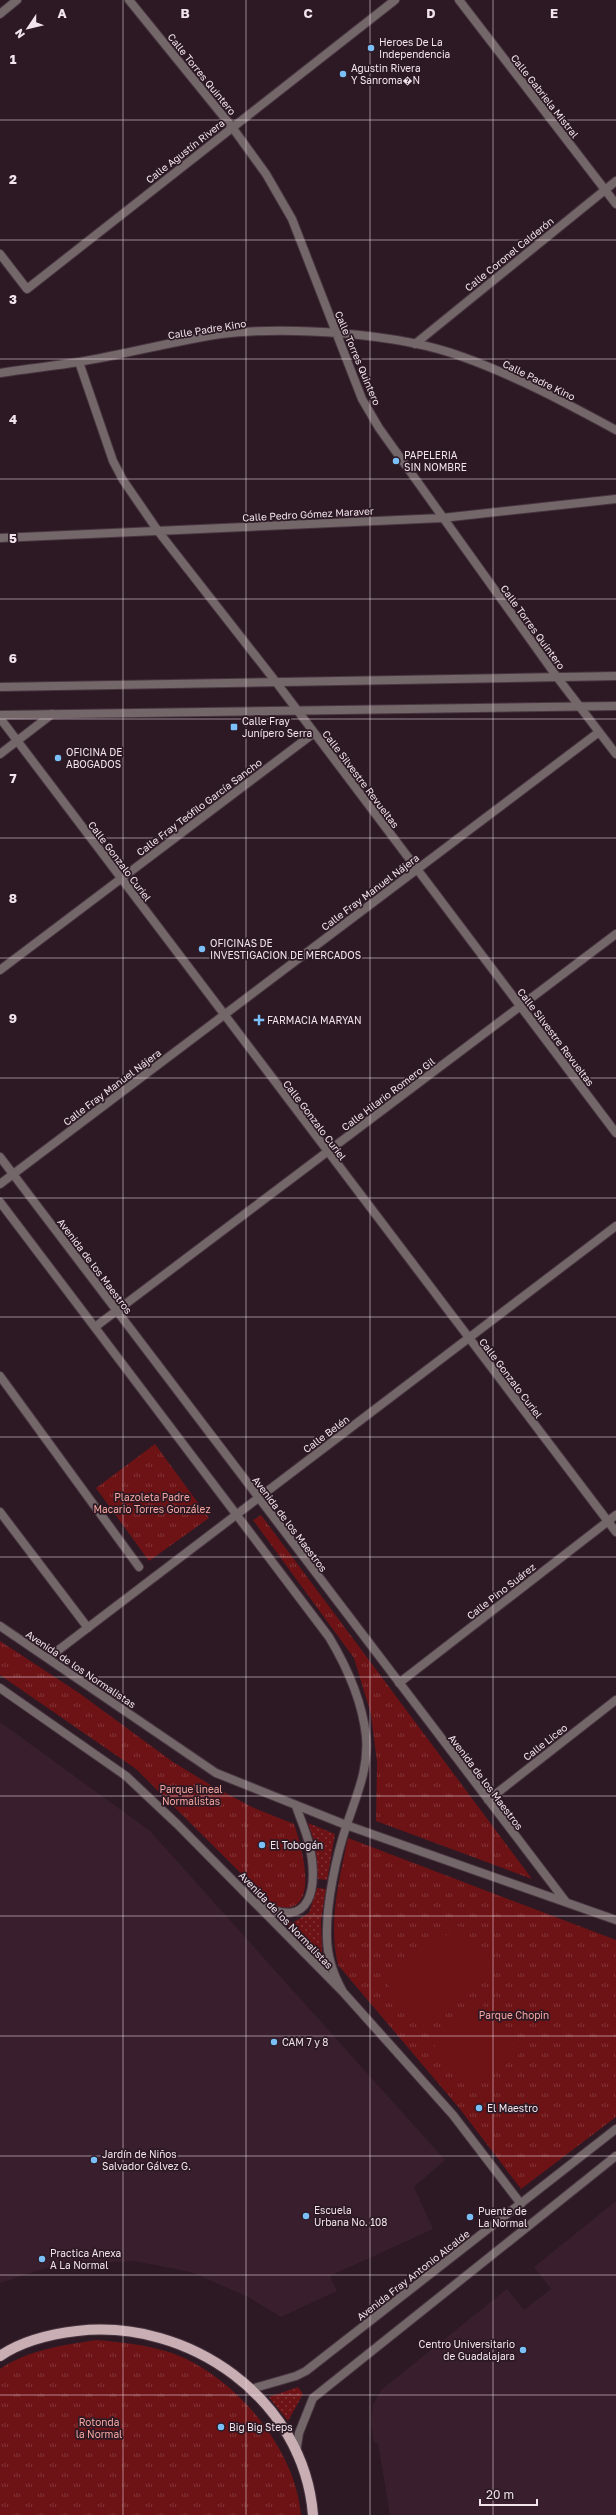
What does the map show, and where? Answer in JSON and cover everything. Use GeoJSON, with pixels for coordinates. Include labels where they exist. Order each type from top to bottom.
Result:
{"type":"FeatureCollection","features":[{"type":"Feature","properties":{"kind":"main road"},"geometry":{"type":"LineString","coordinates":[[0,2356],[43,2337],[60,2333],[98,2329],[145,2333],[193,2348],[230,2371],[251,2389],[277,2420],[296,2453],[308,2485],[313,2515]]}},
{"type":"Feature","properties":{"kind":"street"},"geometry":{"type":"LineString","coordinates":[[0,14],[17,0]]}},
{"type":"Feature","properties":{"kind":"street","name":"Calle Torres Quintero"},"geometry":{"type":"LineString","coordinates":[[129,0],[232,127],[266,174],[292,219],[362,399],[379,428],[557,677],[616,754]]}},
{"type":"Feature","properties":{"kind":"street","name":"Calle Agustín Rivera"},"geometry":{"type":"LineString","coordinates":[[0,254],[27,289],[395,0]]}},
{"type":"Feature","properties":{"kind":"street","name":"Calle Gabriela Mistral"},"geometry":{"type":"LineString","coordinates":[[459,0],[616,204]]}},
{"type":"Feature","properties":{"kind":"street","name":"Calle Coronel Calderón"},"geometry":{"type":"LineString","coordinates":[[415,344],[616,181]]}},
{"type":"Feature","properties":{"kind":"street","name":"Calle Padre Kino"},"geometry":{"type":"LineString","coordinates":[[0,373],[79,362],[221,334],[281,331],[371,337],[415,344],[461,356],[518,379],[616,430]]}},
{"type":"Feature","properties":{"kind":"street","name":"Calle Silvestre Revueltas"},"geometry":{"type":"LineString","coordinates":[[79,362],[113,461],[123,480],[158,531],[276,682],[616,1133]]}},
{"type":"Feature","properties":{"kind":"street","name":"Calle Pedro Gómez Maraver"},"geometry":{"type":"LineString","coordinates":[[0,538],[442,518],[616,499]]}},
{"type":"Feature","properties":{"kind":"street"},"geometry":{"type":"LineString","coordinates":[[0,687],[616,676]]}},
{"type":"Feature","properties":{"kind":"street"},"geometry":{"type":"LineString","coordinates":[[0,715],[616,706]]}},
{"type":"Feature","properties":{"kind":"street"},"geometry":{"type":"LineString","coordinates":[[0,754],[52,714]]}},
{"type":"Feature","properties":{"kind":"street","name":"Calle Gonzalo Curiel"},"geometry":{"type":"LineString","coordinates":[[0,718],[468,1339],[616,1532]]}},
{"type":"Feature","properties":{"kind":"street","name":"Calle Fray Manuel Nájera"},"geometry":{"type":"LineString","coordinates":[[0,1184],[599,732]]}},
{"type":"Feature","properties":{"kind":"street","name":"Calle Fray Teófilo García Sancho"},"geometry":{"type":"LineString","coordinates":[[0,970],[314,733]]}},
{"type":"Feature","properties":{"kind":"street","name":"Calle Hilario Romero Gil"},"geometry":{"type":"LineString","coordinates":[[95,1327],[616,934]]}},
{"type":"Feature","properties":{"kind":"street","name":"Avenida de los Maestros"},"geometry":{"type":"LineString","coordinates":[[0,1157],[566,1902]]}},
{"type":"Feature","properties":{"kind":"street"},"geometry":{"type":"LineString","coordinates":[[0,1202],[329,1636],[354,1685],[366,1736],[365,1760],[362,1785],[346,1825],[332,1887],[326,1938],[334,1976],[343,1992]]}},
{"type":"Feature","properties":{"kind":"street","name":"Calle Belén"},"geometry":{"type":"LineString","coordinates":[[48,1658],[616,1226]]}},
{"type":"Feature","properties":{"kind":"street"},"geometry":{"type":"LineString","coordinates":[[0,1376],[139,1567]]}},
{"type":"Feature","properties":{"kind":"street"},"geometry":{"type":"LineString","coordinates":[[0,1512],[88,1628]]}},
{"type":"Feature","properties":{"kind":"street","name":"Calle Pino Suárez"},"geometry":{"type":"LineString","coordinates":[[399,1683],[616,1515]]}},
{"type":"Feature","properties":{"kind":"street","name":"Avenida de los Normalistas"},"geometry":{"type":"LineString","coordinates":[[0,1626],[216,1773],[346,1825],[616,1920]]}},
{"type":"Feature","properties":{"kind":"street","name":"Avenida de los Normalistas"},"geometry":{"type":"LineString","coordinates":[[0,1688],[126,1776],[177,1824],[343,1992],[453,2115],[521,2204]]}},
{"type":"Feature","properties":{"kind":"street","name":"Calle Liceo"},"geometry":{"type":"LineString","coordinates":[[488,1800],[616,1700]]}},
{"type":"Feature","properties":{"kind":"street"},"geometry":{"type":"LineString","coordinates":[[251,1899],[274,1912],[285,1914],[294,1913],[308,1902],[312,1879],[309,1845],[296,1806]]}},
{"type":"Feature","properties":{"kind":"street","name":"Avenida Fray Antonio Alcalde"},"geometry":{"type":"LineString","coordinates":[[251,2389],[306,2371],[616,2129]]}},
{"type":"Feature","properties":{"kind":"street"},"geometry":{"type":"LineString","coordinates":[[296,2453],[299,2433],[313,2398],[616,2156]]}},
{"type":"Feature","properties":{"kind":"shaded area"},"geometry":{"type":"Polygon","coordinates":[[[0,1722],[150,1831],[445,2160],[414,2187],[433,2229],[330,2276],[337,2291],[281,2317],[248,2297],[191,2272],[134,2261],[52,2266],[0,2283],[0,1722]]]}},
{"type":"Feature","properties":{"kind":"shaded area","name":"Centro Universitario de Guadalajara"},"geometry":{"type":"Polygon","coordinates":[[[616,2201],[616,2515],[390,2515],[378,2443],[374,2443],[371,2422],[373,2405],[381,2390],[507,2289],[524,2310],[551,2289],[534,2267],[616,2201]]]}},
{"type":"Feature","properties":{"kind":"green space","name":"Plazoleta Padre Macario Torres González"},"geometry":{"type":"Polygon","coordinates":[[[155,1444],[209,1518],[149,1561],[96,1488],[155,1444]]]}},
{"type":"Feature","properties":{"kind":"green space"},"geometry":{"type":"Polygon","coordinates":[[[261,1515],[532,1879],[376,1821],[377,1762],[371,1714],[354,1658],[253,1520],[261,1515]]]}},
{"type":"Feature","properties":{"kind":"green space","name":"Parque lineal Normalistas"},"geometry":{"type":"Polygon","coordinates":[[[0,1641],[79,1693],[173,1762],[214,1787],[254,1808],[294,1824],[301,1848],[305,1879],[304,1892],[299,1902],[289,1907],[274,1906],[136,1769],[0,1675],[0,1641]]]}},
{"type":"Feature","properties":{"kind":"green space"},"geometry":{"type":"Polygon","coordinates":[[[308,1823],[335,1834],[327,1880],[318,1879],[314,1841],[308,1823]]]}},
{"type":"Feature","properties":{"kind":"green space","name":"Parque Chopin"},"geometry":{"type":"Polygon","coordinates":[[[348,1838],[616,1940],[616,2117],[521,2189],[460,2109],[338,1965],[335,1949],[334,1917],[338,1886],[348,1838]]]}},
{"type":"Feature","properties":{"kind":"green space"},"geometry":{"type":"Polygon","coordinates":[[[317,1888],[326,1889],[321,1920],[322,1953],[315,1957],[285,1923],[294,1922],[309,1913],[317,1888]]]}},
{"type":"Feature","properties":{"kind":"green space"},"geometry":{"type":"Polygon","coordinates":[[[459,1926],[493,1971],[419,2027],[385,1981],[459,1926]]]}},
{"type":"Feature","properties":{"kind":"green space"},"geometry":{"type":"Polygon","coordinates":[[[481,2003],[519,2054],[470,2092],[431,2041],[481,2003]]]}},
{"type":"Feature","properties":{"kind":"green space","name":"Rotonda la Normal"},"geometry":{"type":"Polygon","coordinates":[[[96,2340],[141,2345],[163,2350],[184,2358],[205,2370],[226,2385],[245,2402],[277,2444],[289,2468],[297,2491],[301,2515],[0,2515],[0,2369],[22,2357],[46,2349],[96,2340]]]}},
{"type":"Feature","properties":{"kind":"green space"},"geometry":{"type":"Polygon","coordinates":[[[298,2387],[303,2394],[288,2421],[269,2397],[298,2387]]]}},
{"type":"Feature","properties":{"kind":"place","name":"Heroes De La Independencia"},"geometry":{"type":"Point","coordinates":[371,48]}},
{"type":"Feature","properties":{"kind":"place","name":"Agustin Rivera Y Sanroma�N"},"geometry":{"type":"Point","coordinates":[343,74]}},
{"type":"Feature","properties":{"kind":"place","name":"PAPELERIA SIN NOMBRE"},"geometry":{"type":"Point","coordinates":[396,461]}},
{"type":"Feature","properties":{"kind":"place","name":"Calle Fray Junípero Serra"},"geometry":{"type":"Point","coordinates":[234,727]}},
{"type":"Feature","properties":{"kind":"place","name":"OFICINA DE ABOGADOS"},"geometry":{"type":"Point","coordinates":[58,758]}},
{"type":"Feature","properties":{"kind":"place","name":"OFICINAS DE INVESTIGACION DE MERCADOS"},"geometry":{"type":"Point","coordinates":[202,949]}},
{"type":"Feature","properties":{"kind":"place","name":"FARMACIA MARYAN"},"geometry":{"type":"Point","coordinates":[259,1020]}},
{"type":"Feature","properties":{"kind":"place","name":"El Tobogán"},"geometry":{"type":"Point","coordinates":[262,1845]}},
{"type":"Feature","properties":{"kind":"place","name":"CAM 7 y 8"},"geometry":{"type":"Point","coordinates":[274,2042]}},
{"type":"Feature","properties":{"kind":"place","name":"El Maestro"},"geometry":{"type":"Point","coordinates":[479,2108]}},
{"type":"Feature","properties":{"kind":"place","name":"Jardín de Niños Salvador Gálvez G."},"geometry":{"type":"Point","coordinates":[94,2160]}},
{"type":"Feature","properties":{"kind":"place","name":"Escuela Urbana No. 108"},"geometry":{"type":"Point","coordinates":[306,2216]}},
{"type":"Feature","properties":{"kind":"place","name":"Puente de La Normal"},"geometry":{"type":"Point","coordinates":[470,2217]}},
{"type":"Feature","properties":{"kind":"place","name":"Practica Anexa A La Normal"},"geometry":{"type":"Point","coordinates":[42,2259]}},
{"type":"Feature","properties":{"kind":"place","name":"Centro Universitario de Guadalajara"},"geometry":{"type":"Point","coordinates":[523,2350]}},
{"type":"Feature","properties":{"kind":"place","name":"Big Big Steps"},"geometry":{"type":"Point","coordinates":[221,2427]}}]}
